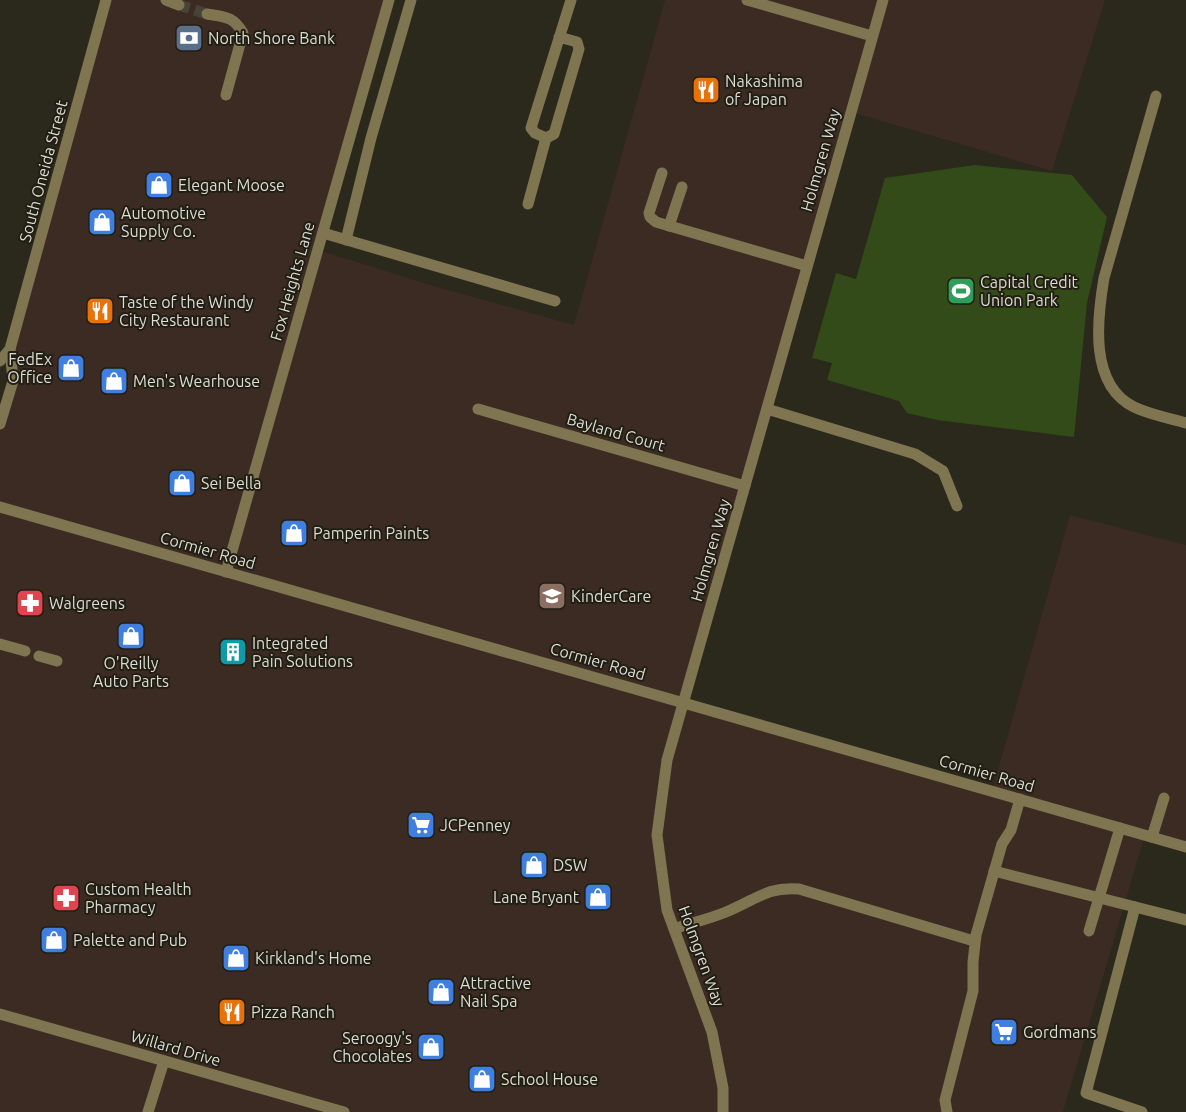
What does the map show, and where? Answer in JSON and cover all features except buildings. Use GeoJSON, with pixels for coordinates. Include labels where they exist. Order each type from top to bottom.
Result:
{"type":"FeatureCollection","features":[{"type":"Feature","properties":{"kind":"street","name":"South Oneida Street"},"geometry":{"type":"LineString","coordinates":[[0,424],[13,381],[10,349],[106,0]]}},
{"type":"Feature","properties":{"kind":"street"},"geometry":{"type":"LineString","coordinates":[[166,0],[179,5]]}},
{"type":"Feature","properties":{"kind":"street","name":"Fox Heights Lane"},"geometry":{"type":"LineString","coordinates":[[226,572],[389,0]]}},
{"type":"Feature","properties":{"kind":"street"},"geometry":{"type":"LineString","coordinates":[[346,240],[371,138],[411,0]]}},
{"type":"Feature","properties":{"kind":"street"},"geometry":{"type":"LineString","coordinates":[[546,138],[535,133],[531,128],[571,0]]}},
{"type":"Feature","properties":{"kind":"street"},"geometry":{"type":"LineString","coordinates":[[747,0],[872,36]]}},
{"type":"Feature","properties":{"kind":"street","name":"Holmgren Way"},"geometry":{"type":"LineString","coordinates":[[723,1112],[723,1088],[712,1032],[667,910],[657,835],[667,760],[883,0]]}},
{"type":"Feature","properties":{"kind":"street"},"geometry":{"type":"LineString","coordinates":[[207,14],[230,18],[238,24],[243,33],[226,95]]}},
{"type":"Feature","properties":{"kind":"street"},"geometry":{"type":"LineString","coordinates":[[528,204],[546,138],[554,134],[579,49],[577,42],[559,37]]}},
{"type":"Feature","properties":{"kind":"street"},"geometry":{"type":"LineString","coordinates":[[377,40],[398,46]]}},
{"type":"Feature","properties":{"kind":"street"},"geometry":{"type":"LineString","coordinates":[[1156,96],[1104,278],[1099,335],[1104,374],[1110,386],[1121,398],[1133,406],[1148,412],[1186,423]]}},
{"type":"Feature","properties":{"kind":"street"},"geometry":{"type":"LineString","coordinates":[[351,132],[371,138]]}},
{"type":"Feature","properties":{"kind":"street"},"geometry":{"type":"LineString","coordinates":[[662,173],[649,213],[650,217],[656,222],[807,266]]}},
{"type":"Feature","properties":{"kind":"street"},"geometry":{"type":"LineString","coordinates":[[669,226],[682,187]]}},
{"type":"Feature","properties":{"kind":"street"},"geometry":{"type":"LineString","coordinates":[[322,233],[555,301]]}},
{"type":"Feature","properties":{"kind":"street","name":"South Oneida Street"},"geometry":{"type":"LineString","coordinates":[[0,361],[10,349]]}},
{"type":"Feature","properties":{"kind":"street","name":"Bayland Court"},"geometry":{"type":"LineString","coordinates":[[478,409],[745,486]]}},
{"type":"Feature","properties":{"kind":"street"},"geometry":{"type":"LineString","coordinates":[[767,409],[915,454],[943,470],[957,506]]}},
{"type":"Feature","properties":{"kind":"street","name":"Cormier Road"},"geometry":{"type":"LineString","coordinates":[[0,507],[1186,847]]}},
{"type":"Feature","properties":{"kind":"street"},"geometry":{"type":"LineString","coordinates":[[0,644],[24,652]]}},
{"type":"Feature","properties":{"kind":"street"},"geometry":{"type":"LineString","coordinates":[[39,656],[57,661]]}},
{"type":"Feature","properties":{"kind":"street"},"geometry":{"type":"LineString","coordinates":[[1152,837],[1164,798]]}},
{"type":"Feature","properties":{"kind":"street"},"geometry":{"type":"LineString","coordinates":[[947,1112],[944,1100],[973,991],[974,941],[1002,844],[1011,830],[1020,799]]}},
{"type":"Feature","properties":{"kind":"street"},"geometry":{"type":"LineString","coordinates":[[1089,931],[1120,828]]}},
{"type":"Feature","properties":{"kind":"street"},"geometry":{"type":"LineString","coordinates":[[994,871],[1186,920]]}},
{"type":"Feature","properties":{"kind":"street"},"geometry":{"type":"LineString","coordinates":[[674,929],[724,913],[769,891],[786,888],[799,889],[974,941]]}},
{"type":"Feature","properties":{"kind":"street"},"geometry":{"type":"LineString","coordinates":[[1135,907],[1086,1093],[1142,1112]]}},
{"type":"Feature","properties":{"kind":"street","name":"Willard Drive"},"geometry":{"type":"LineString","coordinates":[[0,1014],[344,1112]]}},
{"type":"Feature","properties":{"kind":"street"},"geometry":{"type":"LineString","coordinates":[[148,1112],[164,1061]]}},
{"type":"Feature","properties":{"kind":"shaded area"},"geometry":{"type":"Polygon","coordinates":[[[106,0],[389,0],[318,250],[434,286],[574,325],[665,0],[1105,0],[1052,171],[851,112],[683,702],[992,791],[1070,515],[1186,545],[1186,847],[1145,835],[1063,1112],[0,1112],[0,424],[13,381],[10,349],[106,0]]]}},
{"type":"Feature","properties":{"kind":"green space","name":"Capital Credit Union Park"},"geometry":{"type":"Polygon","coordinates":[[[975,165],[1072,175],[1107,217],[1087,303],[1074,437],[937,420],[907,413],[899,401],[827,380],[832,363],[812,358],[836,273],[856,279],[885,178],[975,165]]]}},
{"type":"Feature","properties":{"kind":"tunnel"},"geometry":{"type":"LineString","coordinates":[[179,5],[207,14]]}},
{"type":"Feature","properties":{"kind":"place","name":"North Shore Bank"},"geometry":{"type":"Point","coordinates":[189,38]}},
{"type":"Feature","properties":{"kind":"place","name":"Nakashima of Japan"},"geometry":{"type":"Point","coordinates":[706,90]}},
{"type":"Feature","properties":{"kind":"place","name":"Elegant Moose"},"geometry":{"type":"Point","coordinates":[159,185]}},
{"type":"Feature","properties":{"kind":"place","name":"Automotive Supply Co."},"geometry":{"type":"Point","coordinates":[102,222]}},
{"type":"Feature","properties":{"kind":"place","name":"Capital Credit Union Park"},"geometry":{"type":"Point","coordinates":[961,291]}},
{"type":"Feature","properties":{"kind":"place","name":"Taste of the Windy City Restaurant"},"geometry":{"type":"Point","coordinates":[100,311]}},
{"type":"Feature","properties":{"kind":"place","name":"FedEx Office"},"geometry":{"type":"Point","coordinates":[71,368]}},
{"type":"Feature","properties":{"kind":"place","name":"Men's Wearhouse"},"geometry":{"type":"Point","coordinates":[114,381]}},
{"type":"Feature","properties":{"kind":"place","name":"Sei Bella"},"geometry":{"type":"Point","coordinates":[182,483]}},
{"type":"Feature","properties":{"kind":"place","name":"Pamperin Paints"},"geometry":{"type":"Point","coordinates":[294,533]}},
{"type":"Feature","properties":{"kind":"place","name":"KinderCare"},"geometry":{"type":"Point","coordinates":[552,596]}},
{"type":"Feature","properties":{"kind":"place","name":"Walgreens"},"geometry":{"type":"Point","coordinates":[30,603]}},
{"type":"Feature","properties":{"kind":"place","name":"O'Reilly Auto Parts"},"geometry":{"type":"Point","coordinates":[131,636]}},
{"type":"Feature","properties":{"kind":"place","name":"Integrated Pain Solutions"},"geometry":{"type":"Point","coordinates":[233,652]}},
{"type":"Feature","properties":{"kind":"place","name":"JCPenney"},"geometry":{"type":"Point","coordinates":[421,825]}},
{"type":"Feature","properties":{"kind":"place","name":"DSW"},"geometry":{"type":"Point","coordinates":[534,865]}},
{"type":"Feature","properties":{"kind":"place","name":"Lane Bryant"},"geometry":{"type":"Point","coordinates":[598,897]}},
{"type":"Feature","properties":{"kind":"place","name":"Custom Health Pharmacy"},"geometry":{"type":"Point","coordinates":[66,898]}},
{"type":"Feature","properties":{"kind":"place","name":"Palette and Pub"},"geometry":{"type":"Point","coordinates":[54,940]}},
{"type":"Feature","properties":{"kind":"place","name":"Kirkland's Home"},"geometry":{"type":"Point","coordinates":[236,958]}},
{"type":"Feature","properties":{"kind":"place","name":"Attractive Nail Spa"},"geometry":{"type":"Point","coordinates":[441,992]}},
{"type":"Feature","properties":{"kind":"place","name":"Pizza Ranch"},"geometry":{"type":"Point","coordinates":[232,1012]}},
{"type":"Feature","properties":{"kind":"place","name":"Gordmans"},"geometry":{"type":"Point","coordinates":[1004,1032]}},
{"type":"Feature","properties":{"kind":"place","name":"Seroogy's Chocolates"},"geometry":{"type":"Point","coordinates":[431,1047]}},
{"type":"Feature","properties":{"kind":"place","name":"School House"},"geometry":{"type":"Point","coordinates":[482,1079]}}]}
